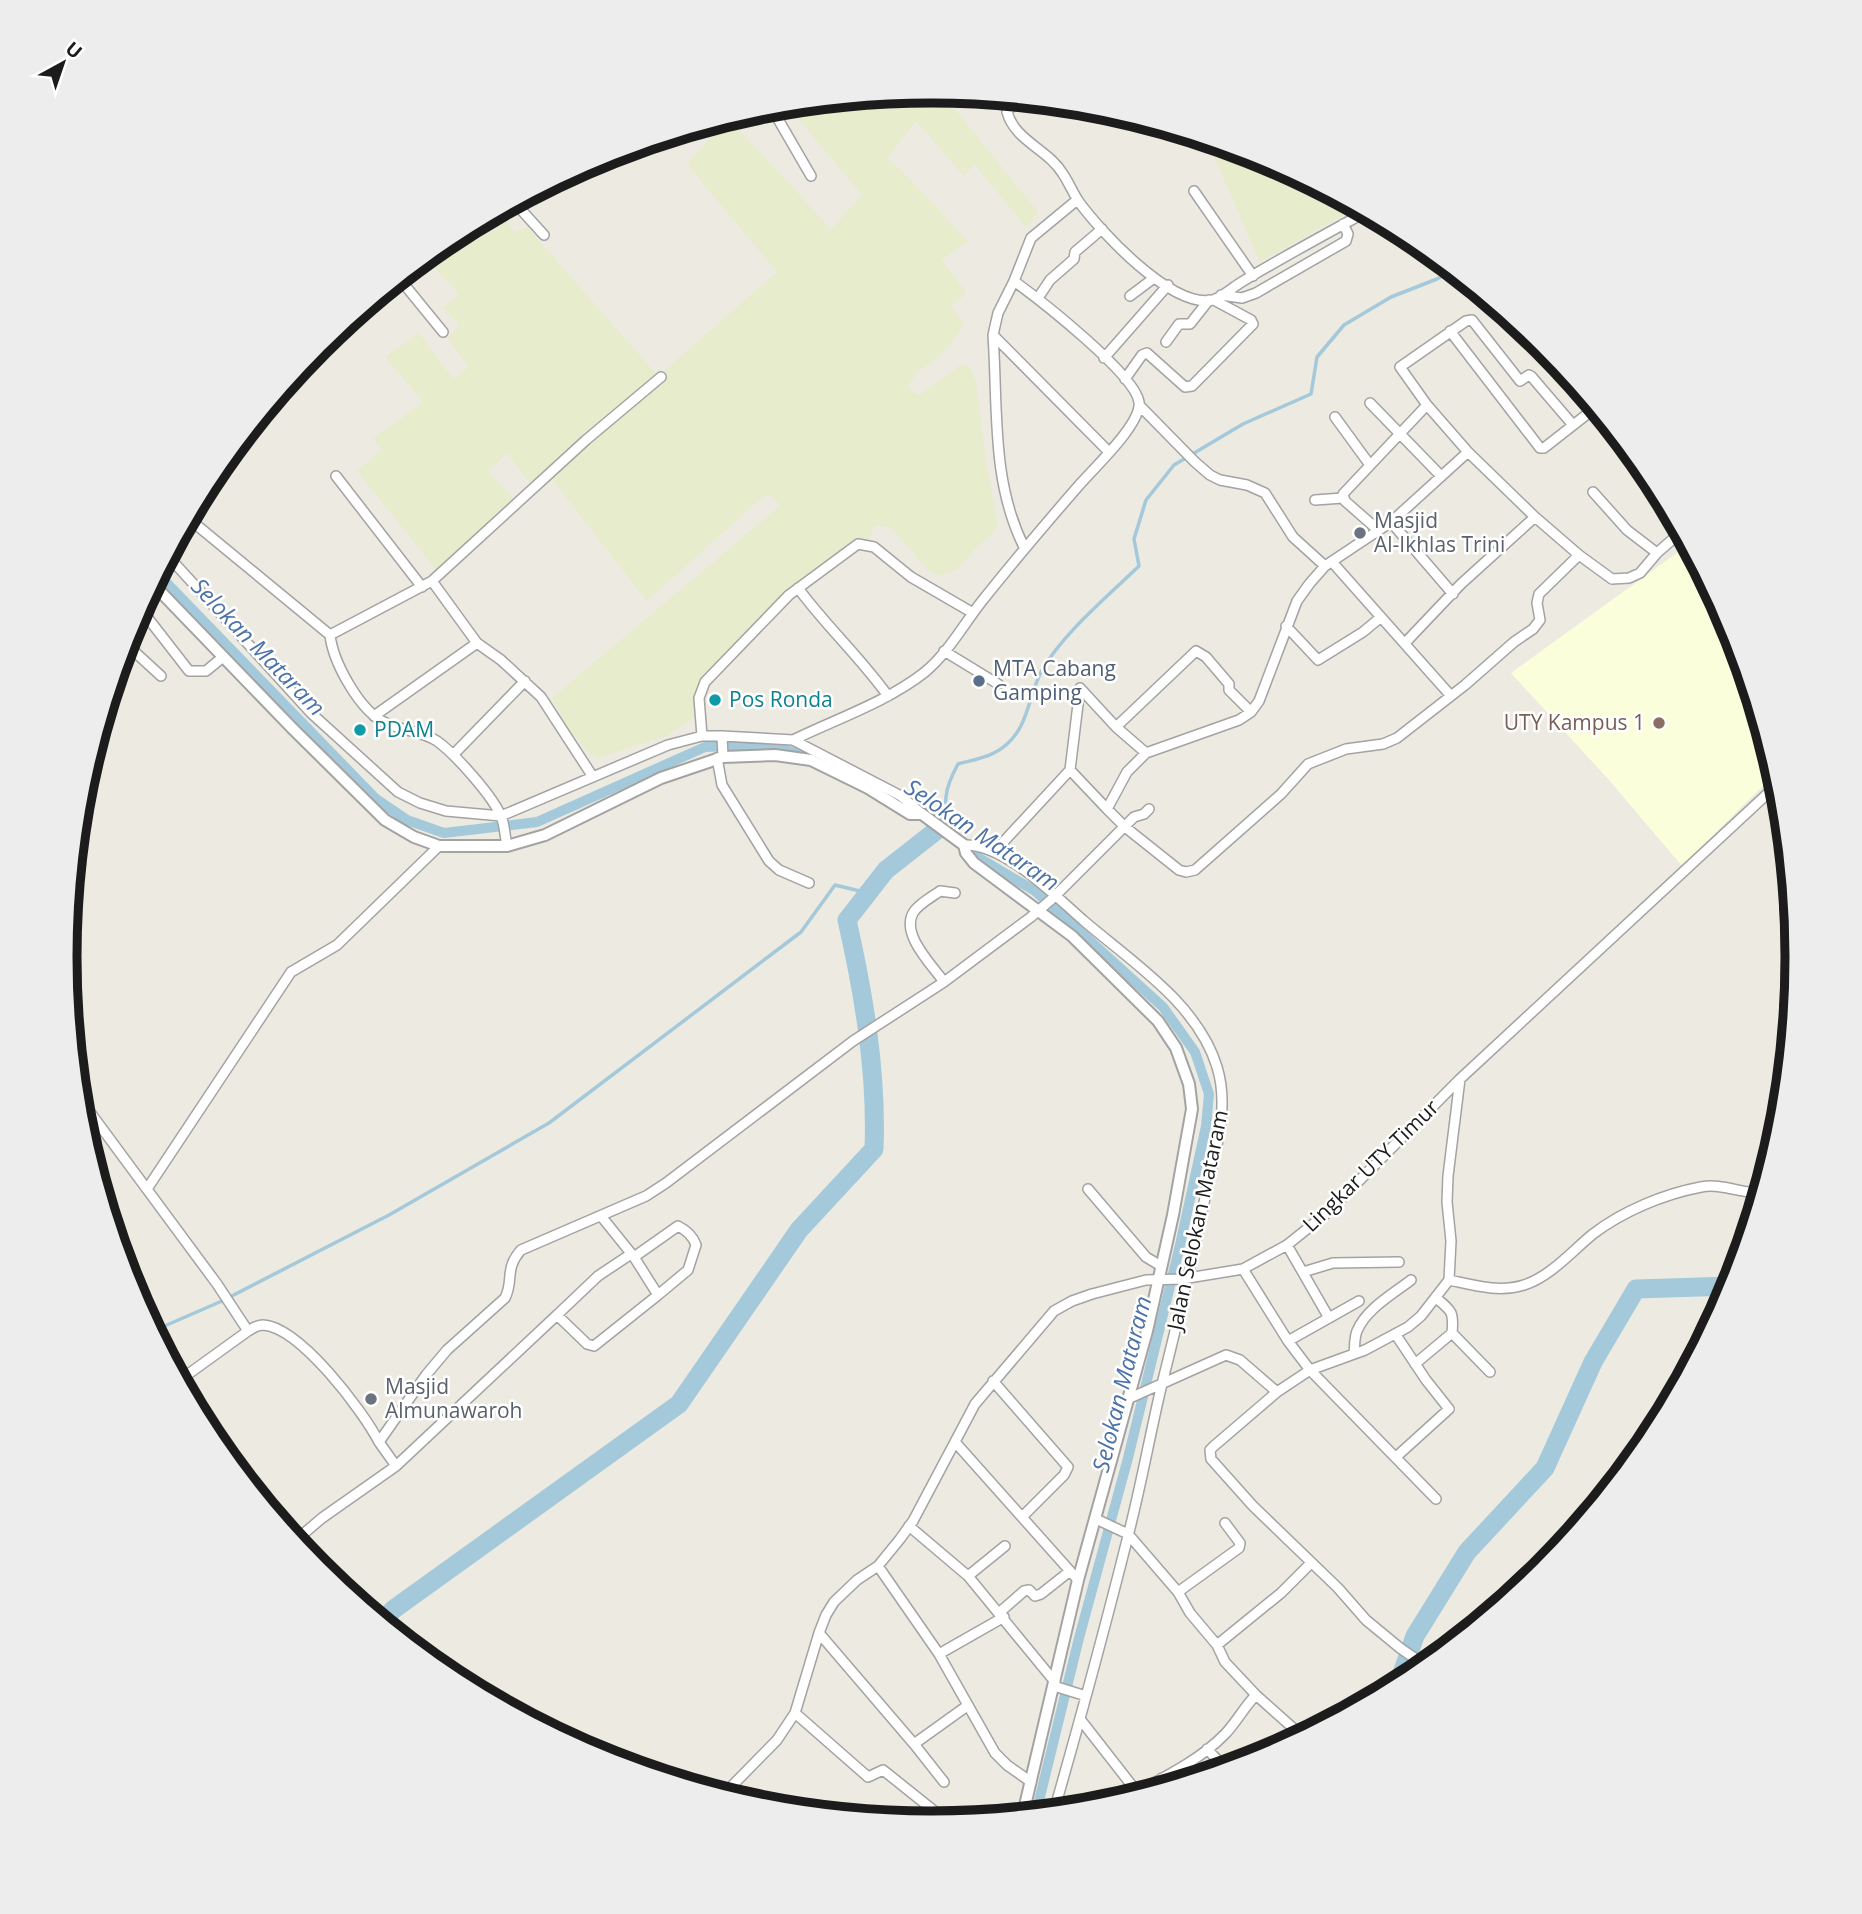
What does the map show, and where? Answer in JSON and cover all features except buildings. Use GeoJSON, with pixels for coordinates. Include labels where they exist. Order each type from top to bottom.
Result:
{"type":"FeatureCollection","features":[{"type":"Feature","properties":{"kind":"street"},"geometry":{"type":"LineString","coordinates":[[1010,107],[1007,111],[1012,125],[1059,168],[1077,200],[1132,261],[1154,278],[1192,298],[1249,296],[1347,239],[1348,234],[1343,224]]}},
{"type":"Feature","properties":{"kind":"street"},"geometry":{"type":"LineString","coordinates":[[777,117],[811,176]]}},
{"type":"Feature","properties":{"kind":"street"},"geometry":{"type":"LineString","coordinates":[[1194,191],[1252,276]]}},
{"type":"Feature","properties":{"kind":"street"},"geometry":{"type":"LineString","coordinates":[[1024,547],[1009,511],[1000,469],[993,335],[998,313],[1031,238],[1077,200]]}},
{"type":"Feature","properties":{"kind":"street"},"geometry":{"type":"LineString","coordinates":[[520,208],[544,234]]}},
{"type":"Feature","properties":{"kind":"street"},"geometry":{"type":"LineString","coordinates":[[1166,342],[1179,324],[1190,324],[1215,298],[1357,217]]}},
{"type":"Feature","properties":{"kind":"street"},"geometry":{"type":"LineString","coordinates":[[1038,298],[1050,280],[1074,259],[1075,252],[1102,229]]}},
{"type":"Feature","properties":{"kind":"street"},"geometry":{"type":"LineString","coordinates":[[1304,247],[1310,260]]}},
{"type":"Feature","properties":{"kind":"street"},"geometry":{"type":"LineString","coordinates":[[1130,296],[1154,278]]}},
{"type":"Feature","properties":{"kind":"street"},"geometry":{"type":"LineString","coordinates":[[793,740],[888,696],[927,670],[1024,547],[1137,416],[1139,405],[1136,393],[1125,379],[1079,332],[1014,281]]}},
{"type":"Feature","properties":{"kind":"street"},"geometry":{"type":"LineString","coordinates":[[404,285],[443,332]]}},
{"type":"Feature","properties":{"kind":"street"},"geometry":{"type":"LineString","coordinates":[[1104,358],[1168,285]]}},
{"type":"Feature","properties":{"kind":"street"},"geometry":{"type":"LineString","coordinates":[[1125,379],[1142,355],[1147,353],[1185,387],[1190,387],[1253,324],[1251,320],[1215,298]]}},
{"type":"Feature","properties":{"kind":"street"},"geometry":{"type":"LineString","coordinates":[[1573,425],[1530,375],[1520,381],[1472,320],[1450,331],[1401,366],[1427,405],[1468,452],[1535,517],[1612,579],[1640,573],[1675,537]]}},
{"type":"Feature","properties":{"kind":"street"},"geometry":{"type":"LineString","coordinates":[[1450,331],[1540,448],[1544,448],[1589,413]]}},
{"type":"Feature","properties":{"kind":"street"},"geometry":{"type":"LineString","coordinates":[[993,335],[1108,452]]}},
{"type":"Feature","properties":{"kind":"street"},"geometry":{"type":"LineString","coordinates":[[330,635],[432,582],[578,447],[662,377]]}},
{"type":"Feature","properties":{"kind":"street"},"geometry":{"type":"LineString","coordinates":[[1370,402],[1441,476]]}},
{"type":"Feature","properties":{"kind":"street"},"geometry":{"type":"LineString","coordinates":[[1139,405],[1195,462],[1220,480],[1261,490],[1293,537],[1329,564],[1381,617],[1451,696]]}},
{"type":"Feature","properties":{"kind":"street"},"geometry":{"type":"LineString","coordinates":[[1343,498],[1343,493],[1427,405]]}},
{"type":"Feature","properties":{"kind":"street"},"geometry":{"type":"LineString","coordinates":[[1335,417],[1370,465]]}},
{"type":"Feature","properties":{"kind":"street"},"geometry":{"type":"LineString","coordinates":[[1107,809],[1127,772],[1146,754],[1239,720],[1251,712],[1259,701],[1297,601],[1329,564],[1391,522],[1468,452]]}},
{"type":"Feature","properties":{"kind":"street"},"geometry":{"type":"LineString","coordinates":[[336,476],[422,587]]}},
{"type":"Feature","properties":{"kind":"street"},"geometry":{"type":"LineString","coordinates":[[1593,492],[1627,530],[1657,553]]}},
{"type":"Feature","properties":{"kind":"street"},"geometry":{"type":"LineString","coordinates":[[1315,500],[1343,498],[1378,530]]}},
{"type":"Feature","properties":{"kind":"street"},"geometry":{"type":"LineString","coordinates":[[1405,643],[1461,584],[1535,517]]}},
{"type":"Feature","properties":{"kind":"street"},"geometry":{"type":"LineString","coordinates":[[1391,522],[1453,594]]}},
{"type":"Feature","properties":{"kind":"street"},"geometry":{"type":"LineString","coordinates":[[195,524],[330,635],[334,656],[340,668],[374,716],[386,723],[424,734],[453,755],[478,783],[502,821],[506,842]]}},
{"type":"Feature","properties":{"kind":"street"},"geometry":{"type":"LineString","coordinates":[[702,736],[699,698],[703,685],[767,616],[798,588],[853,547],[864,544],[879,550],[911,577],[973,613]]}},
{"type":"Feature","properties":{"kind":"street"},"geometry":{"type":"LineString","coordinates":[[1070,770],[1125,827],[1180,870],[1195,870],[1281,794],[1310,763],[1346,749],[1391,741],[1451,696],[1536,626],[1540,620],[1537,603],[1539,594],[1579,555]]}},
{"type":"Feature","properties":{"kind":"street","name":"Jalan Selokan Mataram"},"geometry":{"type":"LineString","coordinates":[[174,562],[311,713],[398,792],[410,799],[446,811],[502,821],[593,777],[668,745],[702,736],[793,740],[914,804],[919,815],[960,843],[995,851],[1170,995],[1203,1035],[1222,1088],[1222,1117],[1126,1533],[1057,1802]]}},
{"type":"Feature","properties":{"kind":"street"},"geometry":{"type":"LineString","coordinates":[[432,582],[477,643],[526,681],[541,697],[593,777]]}},
{"type":"Feature","properties":{"kind":"street"},"geometry":{"type":"LineString","coordinates":[[798,588],[817,613],[855,653],[888,696]]}},
{"type":"Feature","properties":{"kind":"street"},"geometry":{"type":"LineString","coordinates":[[160,591],[385,820],[414,837],[439,846],[506,842],[545,835],[661,778],[721,756],[775,755],[811,760],[919,815]]}},
{"type":"Feature","properties":{"kind":"street"},"geometry":{"type":"LineString","coordinates":[[1286,626],[1318,660],[1354,638],[1381,617]]}},
{"type":"Feature","properties":{"kind":"street"},"geometry":{"type":"LineString","coordinates":[[148,618],[189,671],[206,671],[223,657]]}},
{"type":"Feature","properties":{"kind":"street"},"geometry":{"type":"LineString","coordinates":[[374,716],[477,643]]}},
{"type":"Feature","properties":{"kind":"street"},"geometry":{"type":"LineString","coordinates":[[134,651],[161,676]]}},
{"type":"Feature","properties":{"kind":"street"},"geometry":{"type":"LineString","coordinates":[[944,651],[998,684]]}},
{"type":"Feature","properties":{"kind":"street"},"geometry":{"type":"LineString","coordinates":[[1116,727],[1196,651],[1206,657],[1229,684],[1229,690],[1251,712]]}},
{"type":"Feature","properties":{"kind":"street"},"geometry":{"type":"LineString","coordinates":[[453,755],[526,681]]}},
{"type":"Feature","properties":{"kind":"street"},"geometry":{"type":"LineString","coordinates":[[995,851],[1070,770],[1080,688],[1116,727],[1146,754]]}},
{"type":"Feature","properties":{"kind":"street"},"geometry":{"type":"LineString","coordinates":[[722,738],[722,785],[763,853],[779,870],[809,883]]}},
{"type":"Feature","properties":{"kind":"street","name":"Lingkar UTY Timur"},"geometry":{"type":"LineString","coordinates":[[731,1787],[777,1740],[795,1713],[808,1677],[819,1633],[834,1602],[857,1580],[878,1566],[909,1526],[975,1404],[1054,1311],[1092,1294],[1146,1280],[1186,1278],[1243,1269],[1287,1245],[1344,1197],[1460,1079],[1769,792]]}},
{"type":"Feature","properties":{"kind":"street"},"geometry":{"type":"LineString","coordinates":[[379,1442],[433,1367],[467,1330],[503,1300],[508,1292],[510,1267],[521,1250],[646,1196],[666,1183],[860,1036],[944,982],[1039,909],[1134,817],[1149,809]]}},
{"type":"Feature","properties":{"kind":"street","name":"Jalan Selokan Mataram"},"geometry":{"type":"LineString","coordinates":[[960,843],[974,863],[1039,909],[1079,942],[1158,1021],[1172,1040],[1182,1064],[1189,1084],[1192,1109],[1160,1280],[1133,1397],[1101,1521],[1074,1576],[1057,1685],[1025,1806]]}},
{"type":"Feature","properties":{"kind":"street"},"geometry":{"type":"LineString","coordinates":[[147,1189],[291,972],[337,945],[439,846]]}},
{"type":"Feature","properties":{"kind":"street"},"geometry":{"type":"LineString","coordinates":[[944,982],[911,934],[912,917],[915,910],[940,891],[955,893]]}},
{"type":"Feature","properties":{"kind":"street","name":"Lingkar UTY Timur"},"geometry":{"type":"LineString","coordinates":[[1449,1280],[1451,1241],[1447,1202],[1448,1176],[1460,1079]]}},
{"type":"Feature","properties":{"kind":"street"},"geometry":{"type":"LineString","coordinates":[[91,1114],[217,1284],[248,1331]]}},
{"type":"Feature","properties":{"kind":"street"},"geometry":{"type":"LineString","coordinates":[[1416,1659],[1366,1620],[1338,1588],[1252,1506],[1211,1459],[1214,1446],[1277,1392],[1310,1370],[1396,1335],[1415,1322],[1449,1280],[1488,1288],[1521,1286],[1534,1281],[1554,1267],[1608,1223],[1651,1202],[1703,1186],[1751,1195]]}},
{"type":"Feature","properties":{"kind":"street"},"geometry":{"type":"LineString","coordinates":[[1088,1189],[1146,1257],[1161,1266]]}},
{"type":"Feature","properties":{"kind":"street"},"geometry":{"type":"LineString","coordinates":[[601,1216],[658,1295]]}},
{"type":"Feature","properties":{"kind":"street"},"geometry":{"type":"LineString","coordinates":[[303,1535],[322,1518],[396,1466],[598,1276],[678,1226],[688,1232],[695,1241],[688,1270],[594,1346],[587,1344],[557,1315]]}},
{"type":"Feature","properties":{"kind":"street"},"geometry":{"type":"LineString","coordinates":[[1287,1245],[1329,1318]]}},
{"type":"Feature","properties":{"kind":"street"},"geometry":{"type":"LineString","coordinates":[[1303,1272],[1333,1263],[1399,1262]]}},
{"type":"Feature","properties":{"kind":"street"},"geometry":{"type":"LineString","coordinates":[[1243,1269],[1288,1341],[1310,1370],[1436,1499]]}},
{"type":"Feature","properties":{"kind":"street"},"geometry":{"type":"LineString","coordinates":[[1354,1354],[1358,1328],[1370,1313],[1411,1280]]}},
{"type":"Feature","properties":{"kind":"street"},"geometry":{"type":"LineString","coordinates":[[1415,1364],[1452,1333],[1454,1317],[1451,1310],[1436,1298]]}},
{"type":"Feature","properties":{"kind":"street"},"geometry":{"type":"LineString","coordinates":[[1288,1341],[1359,1301]]}},
{"type":"Feature","properties":{"kind":"street"},"geometry":{"type":"LineString","coordinates":[[186,1375],[256,1326],[266,1325],[278,1330],[299,1344],[318,1362],[356,1404],[396,1466]]}},
{"type":"Feature","properties":{"kind":"street"},"geometry":{"type":"LineString","coordinates":[[1452,1333],[1490,1372]]}},
{"type":"Feature","properties":{"kind":"street"},"geometry":{"type":"LineString","coordinates":[[1395,1457],[1449,1409],[1396,1335]]}},
{"type":"Feature","properties":{"kind":"street"},"geometry":{"type":"LineString","coordinates":[[1133,1397],[1226,1355],[1240,1360],[1277,1392]]}},
{"type":"Feature","properties":{"kind":"street"},"geometry":{"type":"LineString","coordinates":[[993,1381],[1068,1467],[1064,1475],[1023,1517]]}},
{"type":"Feature","properties":{"kind":"street"},"geometry":{"type":"LineString","coordinates":[[939,1654],[1002,1614],[1024,1591],[1029,1590],[1035,1596],[1074,1576],[955,1442]]}},
{"type":"Feature","properties":{"kind":"street"},"geometry":{"type":"LineString","coordinates":[[1101,1521],[1126,1533],[1178,1592],[1190,1613],[1217,1645],[1225,1662],[1256,1695],[1295,1729]]}},
{"type":"Feature","properties":{"kind":"street"},"geometry":{"type":"LineString","coordinates":[[1178,1592],[1239,1548],[1240,1543],[1225,1523]]}},
{"type":"Feature","properties":{"kind":"street"},"geometry":{"type":"LineString","coordinates":[[909,1526],[968,1576],[1002,1614],[1057,1685],[1083,1695]]}},
{"type":"Feature","properties":{"kind":"street"},"geometry":{"type":"LineString","coordinates":[[968,1576],[1005,1546]]}},
{"type":"Feature","properties":{"kind":"street"},"geometry":{"type":"LineString","coordinates":[[1217,1645],[1281,1593],[1311,1563]]}},
{"type":"Feature","properties":{"kind":"street"},"geometry":{"type":"LineString","coordinates":[[878,1566],[939,1654],[995,1752],[1012,1769],[1031,1782]]}},
{"type":"Feature","properties":{"kind":"street"},"geometry":{"type":"LineString","coordinates":[[819,1633],[944,1782]]}},
{"type":"Feature","properties":{"kind":"street"},"geometry":{"type":"LineString","coordinates":[[1155,1781],[1207,1749],[1227,1732],[1256,1695]]}},
{"type":"Feature","properties":{"kind":"street"},"geometry":{"type":"LineString","coordinates":[[914,1744],[967,1706]]}},
{"type":"Feature","properties":{"kind":"street"},"geometry":{"type":"LineString","coordinates":[[795,1713],[868,1777],[883,1770],[934,1811]]}},
{"type":"Feature","properties":{"kind":"street"},"geometry":{"type":"LineString","coordinates":[[1080,1719],[1133,1787]]}},
{"type":"Feature","properties":{"kind":"street"},"geometry":{"type":"LineString","coordinates":[[1207,1749],[1219,1761]]}},
{"type":"Feature","properties":{"kind":"shaded area"},"geometry":{"type":"Polygon","coordinates":[[[950,104],[1039,213],[1026,227],[974,164],[964,176],[916,121],[887,158],[968,241],[941,260],[967,293],[951,306],[964,323],[950,345],[934,361],[918,371],[908,386],[920,395],[957,367],[965,365],[971,369],[976,383],[986,462],[998,525],[957,570],[940,576],[928,570],[891,528],[878,525],[871,528],[872,535],[866,540],[839,552],[837,564],[790,593],[701,691],[698,715],[666,736],[598,758],[590,754],[567,727],[552,698],[781,505],[766,494],[647,601],[550,477],[536,490],[507,453],[488,471],[514,499],[439,573],[357,471],[382,450],[373,439],[423,402],[385,357],[419,333],[453,379],[469,367],[447,338],[460,325],[443,307],[459,294],[432,264],[484,230],[488,235],[504,219],[515,232],[527,227],[658,376],[777,272],[687,164],[719,130],[735,126],[831,229],[862,195],[795,114],[875,105],[950,104]]]}},
{"type":"Feature","properties":{"kind":"shaded area"},"geometry":{"type":"Polygon","coordinates":[[[1211,150],[1309,191],[1348,212],[1260,262],[1211,150]]]}},
{"type":"Feature","properties":{"kind":"shaded area","name":"UTY Kampus 1"},"geometry":{"type":"Polygon","coordinates":[[[1681,550],[1720,630],[1740,682],[1767,782],[1682,866],[1609,780],[1511,673],[1681,550]]]}},
{"type":"Feature","properties":{"kind":"waterway"},"geometry":{"type":"LineString","coordinates":[[940,825],[949,784],[958,764],[996,752],[1014,737],[1024,719],[1041,672],[1050,658],[1086,616],[1139,566],[1134,539],[1146,500],[1174,465],[1243,424],[1311,394],[1317,357],[1344,325],[1391,297],[1445,275]]}},
{"type":"Feature","properties":{"kind":"waterway","name":"Selokan Mataram"},"geometry":{"type":"LineString","coordinates":[[164,581],[376,799],[407,820],[444,833],[537,822],[705,747],[764,745],[824,759]]}},
{"type":"Feature","properties":{"kind":"waterway"},"geometry":{"type":"LineString","coordinates":[[388,1615],[679,1404],[799,1230],[874,1149],[868,1034],[847,920],[886,870],[937,830]]}},
{"type":"Feature","properties":{"kind":"waterway","name":"Selokan Mataram"},"geometry":{"type":"LineString","coordinates":[[964,849],[1035,891],[1163,1007],[1195,1052],[1209,1094],[1206,1126],[1180,1245],[1038,1804]]}},
{"type":"Feature","properties":{"kind":"waterway"},"geometry":{"type":"LineString","coordinates":[[162,1327],[222,1301],[389,1215],[549,1123],[801,932],[835,885],[868,893]]}},
{"type":"Feature","properties":{"kind":"waterway"},"geometry":{"type":"LineString","coordinates":[[1404,1668],[1415,1636],[1467,1552],[1545,1468],[1593,1362],[1636,1289],[1719,1286]]}},
{"type":"Feature","properties":{"kind":"place","name":"Masjid Al-Ikhlas Trini"},"geometry":{"type":"Point","coordinates":[1360,533]}},
{"type":"Feature","properties":{"kind":"place","name":"MTA Cabang Gamping"},"geometry":{"type":"Point","coordinates":[979,681]}},
{"type":"Feature","properties":{"kind":"place","name":"Pos Ronda"},"geometry":{"type":"Point","coordinates":[715,700]}},
{"type":"Feature","properties":{"kind":"place","name":"UTY Kampus 1"},"geometry":{"type":"Point","coordinates":[1659,723]}},
{"type":"Feature","properties":{"kind":"place","name":"PDAM"},"geometry":{"type":"Point","coordinates":[360,730]}},
{"type":"Feature","properties":{"kind":"place","name":"Masjid Almunawaroh"},"geometry":{"type":"Point","coordinates":[371,1399]}}]}
